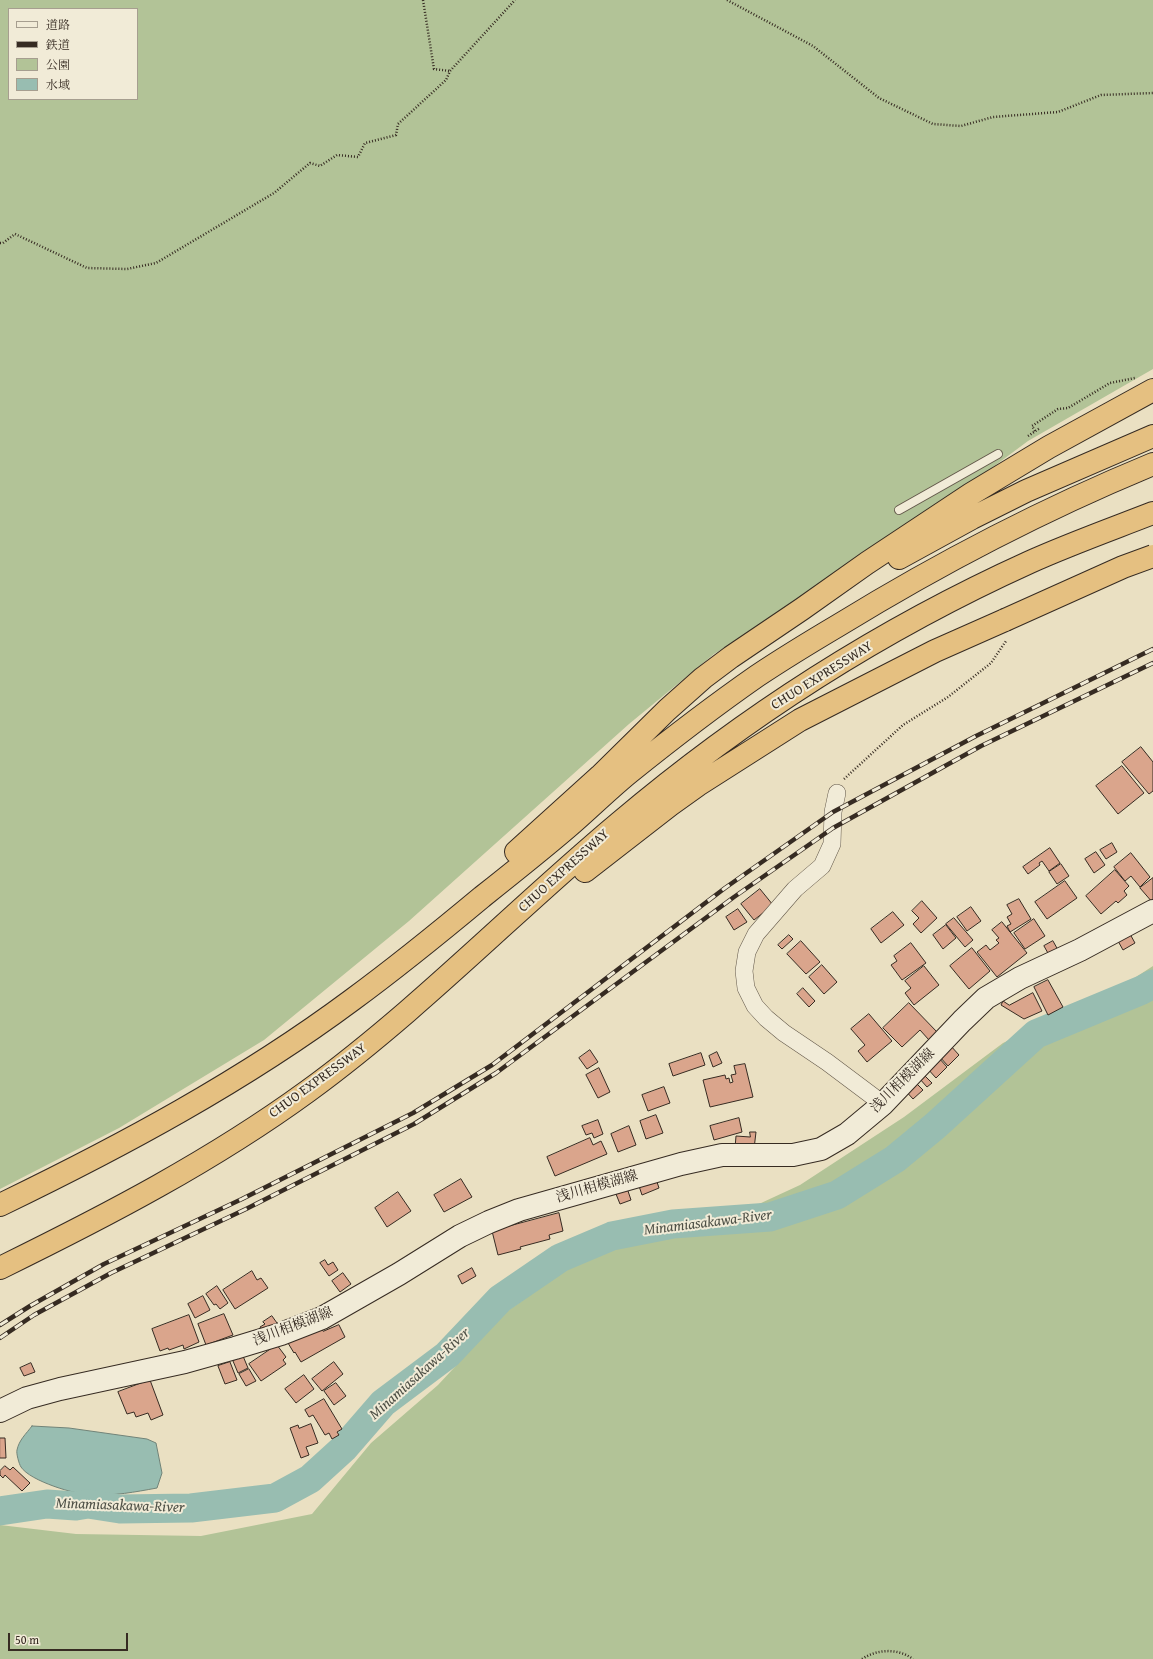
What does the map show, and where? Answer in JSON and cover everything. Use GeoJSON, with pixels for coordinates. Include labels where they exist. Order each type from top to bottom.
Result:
{"type":"FeatureCollection","features":[{"type":"Feature","properties":{"kind":"highway"},"geometry":{"type":"LineString","coordinates":[[352,1000],[600,776],[667,710],[703,678],[867,563],[971,494],[1049,447],[1146,383]]}},
{"type":"Feature","properties":{"kind":"highway"},"geometry":{"type":"LineString","coordinates":[[802,609],[972,518],[1026,491],[1153,436]]}},
{"type":"Feature","properties":{"kind":"highway"},"geometry":{"type":"LineString","coordinates":[[0,1205],[110,1149],[217,1090],[286,1047],[352,1000],[428,941],[568,827],[628,774],[759,675],[882,598],[964,553],[1033,517],[1107,483],[1153,464]]}},
{"type":"Feature","properties":{"kind":"highway","name":"CHUO EXPRESSWAY"},"geometry":{"type":"LineString","coordinates":[[0,1268],[168,1181],[233,1141],[306,1093],[374,1041],[620,822],[699,760],[776,704],[876,642],[986,583],[1065,547],[1153,513]]}},
{"type":"Feature","properties":{"kind":"highway"},"geometry":{"type":"LineString","coordinates":[[434,988],[670,805],[745,754],[806,717],[935,651],[1007,628],[1153,551]]}},
{"type":"Feature","properties":{"kind":"highway"},"geometry":{"type":"LineString","coordinates":[[1123,567],[1153,556]]}},
{"type":"Feature","properties":{"kind":"main road","name":"浅川相模湖線"},"geometry":{"type":"LineString","coordinates":[[0,1411],[27,1398],[60,1389],[185,1362],[236,1348],[322,1318],[355,1300],[460,1236],[519,1210],[673,1166],[722,1155],[794,1155],[821,1149],[847,1134],[883,1104],[986,998],[1020,978],[1080,950],[1153,911]]}},
{"type":"Feature","properties":{"kind":"street"},"geometry":{"type":"LineString","coordinates":[[837,793],[833,812],[832,844],[822,866],[795,889],[756,934],[747,952],[744,971],[746,988],[755,1006],[766,1018],[883,1104]]}},
{"type":"Feature","properties":{"kind":"lane"},"geometry":{"type":"LineString","coordinates":[[899,510],[998,454]]}},
{"type":"Feature","properties":{"kind":"path"},"geometry":{"type":"LineString","coordinates":[[423,0],[434,70],[450,71]]}},
{"type":"Feature","properties":{"kind":"path"},"geometry":{"type":"LineString","coordinates":[[0,239],[2,243],[15,234],[87,268],[127,269],[156,263],[274,193],[310,163],[320,166],[337,155],[358,157],[365,143],[396,135],[398,124],[446,80],[450,71],[515,0]]}},
{"type":"Feature","properties":{"kind":"path"},"geometry":{"type":"LineString","coordinates":[[727,0],[812,46],[879,98],[933,124],[961,126],[993,117],[1058,112],[1101,95],[1153,93]]}},
{"type":"Feature","properties":{"kind":"path"},"geometry":{"type":"LineString","coordinates":[[1035,431],[1032,426],[1058,409],[1068,408],[1110,383],[1146,383]]}},
{"type":"Feature","properties":{"kind":"path"},"geometry":{"type":"LineString","coordinates":[[837,793],[844,778],[903,725],[948,697],[991,663],[1007,628]]}},
{"type":"Feature","properties":{"kind":"path"},"geometry":{"type":"LineString","coordinates":[[862,1659],[878,1651],[898,1652],[913,1659]]}},
{"type":"Feature","properties":{"kind":"green space"},"geometry":{"type":"Polygon","coordinates":[[[0,0],[1153,0],[1153,369],[1028,441],[888,545],[714,654],[629,724],[409,921],[264,1040],[119,1128],[0,1189],[0,0]]]}},
{"type":"Feature","properties":{"kind":"green space"},"geometry":{"type":"Polygon","coordinates":[[[1153,966],[1153,1659],[0,1659],[0,1525],[76,1534],[201,1536],[312,1514],[371,1443],[438,1385],[506,1312],[594,1250],[694,1234],[800,1185],[904,1117],[1003,1043],[1122,986],[1153,966]]]}},
{"type":"Feature","properties":{"kind":"water"},"geometry":{"type":"Polygon","coordinates":[[[32,1426],[69,1428],[147,1439],[156,1443],[162,1473],[157,1488],[100,1495],[75,1493],[43,1482],[26,1472],[19,1464],[17,1451],[18,1446],[32,1426]]]}},
{"type":"Feature","properties":{"kind":"building"},"geometry":{"type":"Polygon","coordinates":[[[1141,747],[1153,762],[1153,791],[1149,794],[1122,762],[1141,747]]]}},
{"type":"Feature","properties":{"kind":"building"},"geometry":{"type":"Polygon","coordinates":[[[1122,766],[1144,793],[1118,814],[1096,786],[1122,766]]]}},
{"type":"Feature","properties":{"kind":"building"},"geometry":{"type":"Polygon","coordinates":[[[1112,843],[1117,852],[1106,859],[1100,850],[1112,843]]]}},
{"type":"Feature","properties":{"kind":"building"},"geometry":{"type":"Polygon","coordinates":[[[1050,848],[1060,863],[1049,871],[1042,861],[1039,863],[1040,865],[1028,874],[1023,867],[1050,848]]]}},
{"type":"Feature","properties":{"kind":"building"},"geometry":{"type":"Polygon","coordinates":[[[1096,852],[1105,865],[1094,873],[1085,859],[1096,852]]]}},
{"type":"Feature","properties":{"kind":"building"},"geometry":{"type":"Polygon","coordinates":[[[1131,853],[1150,877],[1140,887],[1131,876],[1125,881],[1114,867],[1131,853]]]}},
{"type":"Feature","properties":{"kind":"building"},"geometry":{"type":"Polygon","coordinates":[[[1061,864],[1069,876],[1057,884],[1049,872],[1061,864]]]}},
{"type":"Feature","properties":{"kind":"building"},"geometry":{"type":"Polygon","coordinates":[[[1115,870],[1129,886],[1124,891],[1127,895],[1118,903],[1116,901],[1101,914],[1086,896],[1115,870]]]}},
{"type":"Feature","properties":{"kind":"building"},"geometry":{"type":"Polygon","coordinates":[[[1153,878],[1153,903],[1140,888],[1153,878]]]}},
{"type":"Feature","properties":{"kind":"building"},"geometry":{"type":"Polygon","coordinates":[[[1065,881],[1077,898],[1047,919],[1035,902],[1065,881]]]}},
{"type":"Feature","properties":{"kind":"building"},"geometry":{"type":"Polygon","coordinates":[[[760,889],[773,905],[754,920],[741,904],[760,889]]]}},
{"type":"Feature","properties":{"kind":"building"},"geometry":{"type":"Polygon","coordinates":[[[1019,899],[1031,919],[1010,932],[1007,926],[1011,924],[1007,917],[1012,914],[1007,905],[1019,899]]]}},
{"type":"Feature","properties":{"kind":"building"},"geometry":{"type":"Polygon","coordinates":[[[922,901],[937,918],[921,933],[913,924],[919,918],[912,911],[922,901]]]}},
{"type":"Feature","properties":{"kind":"building"},"geometry":{"type":"Polygon","coordinates":[[[971,907],[981,921],[967,931],[957,917],[971,907]]]}},
{"type":"Feature","properties":{"kind":"building"},"geometry":{"type":"Polygon","coordinates":[[[738,909],[747,922],[734,930],[726,917],[738,909]]]}},
{"type":"Feature","properties":{"kind":"building"},"geometry":{"type":"Polygon","coordinates":[[[893,912],[904,925],[881,943],[871,929],[893,912]]]}},
{"type":"Feature","properties":{"kind":"building"},"geometry":{"type":"Polygon","coordinates":[[[954,918],[973,940],[965,947],[946,924],[954,918]]]}},
{"type":"Feature","properties":{"kind":"building"},"geometry":{"type":"Polygon","coordinates":[[[1034,919],[1045,936],[1025,949],[1014,933],[1034,919]]]}},
{"type":"Feature","properties":{"kind":"building"},"geometry":{"type":"Polygon","coordinates":[[[1002,922],[1027,953],[997,977],[977,952],[986,945],[990,950],[999,943],[996,940],[999,938],[992,930],[1002,922]]]}},
{"type":"Feature","properties":{"kind":"building"},"geometry":{"type":"Polygon","coordinates":[[[946,925],[956,938],[943,949],[933,935],[946,925]]]}},
{"type":"Feature","properties":{"kind":"building"},"geometry":{"type":"Polygon","coordinates":[[[1130,934],[1135,943],[1123,950],[1118,941],[1130,934]]]}},
{"type":"Feature","properties":{"kind":"building"},"geometry":{"type":"Polygon","coordinates":[[[789,935],[793,939],[782,949],[778,945],[789,935]]]}},
{"type":"Feature","properties":{"kind":"building"},"geometry":{"type":"Polygon","coordinates":[[[801,941],[820,962],[806,974],[787,954],[801,941]]]}},
{"type":"Feature","properties":{"kind":"building"},"geometry":{"type":"Polygon","coordinates":[[[1053,941],[1058,950],[1049,955],[1044,946],[1053,941]]]}},
{"type":"Feature","properties":{"kind":"building"},"geometry":{"type":"Polygon","coordinates":[[[911,943],[926,963],[902,980],[891,965],[897,961],[894,956],[911,943]]]}},
{"type":"Feature","properties":{"kind":"building"},"geometry":{"type":"Polygon","coordinates":[[[972,948],[990,971],[969,989],[950,966],[972,948]]]}},
{"type":"Feature","properties":{"kind":"building"},"geometry":{"type":"Polygon","coordinates":[[[822,965],[837,982],[824,994],[809,977],[822,965]]]}},
{"type":"Feature","properties":{"kind":"building"},"geometry":{"type":"Polygon","coordinates":[[[924,966],[939,985],[914,1005],[905,993],[911,988],[905,981],[924,966]]]}},
{"type":"Feature","properties":{"kind":"building"},"geometry":{"type":"Polygon","coordinates":[[[1048,980],[1063,1007],[1048,1015],[1034,987],[1048,980]]]}},
{"type":"Feature","properties":{"kind":"building"},"geometry":{"type":"Polygon","coordinates":[[[803,988],[815,1001],[809,1007],[797,994],[803,988]]]}},
{"type":"Feature","properties":{"kind":"building"},"geometry":{"type":"Polygon","coordinates":[[[1033,993],[1042,1011],[1024,1019],[1001,1005],[1003,1001],[1009,1005],[1033,993]]]}},
{"type":"Feature","properties":{"kind":"building"},"geometry":{"type":"Polygon","coordinates":[[[909,1003],[938,1033],[929,1040],[920,1030],[902,1047],[883,1028],[909,1003]]]}},
{"type":"Feature","properties":{"kind":"building"},"geometry":{"type":"Polygon","coordinates":[[[869,1014],[892,1041],[867,1062],[858,1051],[865,1045],[851,1029],[869,1014]]]}},
{"type":"Feature","properties":{"kind":"building"},"geometry":{"type":"Polygon","coordinates":[[[950,1045],[959,1055],[948,1066],[939,1056],[950,1045]]]}},
{"type":"Feature","properties":{"kind":"building"},"geometry":{"type":"Polygon","coordinates":[[[590,1050],[598,1062],[587,1069],[579,1058],[590,1050]]]}},
{"type":"Feature","properties":{"kind":"building"},"geometry":{"type":"Polygon","coordinates":[[[717,1052],[722,1063],[713,1067],[709,1056],[717,1052]]]}},
{"type":"Feature","properties":{"kind":"building"},"geometry":{"type":"Polygon","coordinates":[[[701,1053],[705,1065],[673,1076],[669,1064],[701,1053]]]}},
{"type":"Feature","properties":{"kind":"building"},"geometry":{"type":"Polygon","coordinates":[[[938,1057],[947,1067],[936,1078],[927,1068],[938,1057]]]}},
{"type":"Feature","properties":{"kind":"building"},"geometry":{"type":"Polygon","coordinates":[[[745,1064],[753,1097],[710,1107],[703,1080],[725,1075],[726,1079],[729,1078],[730,1083],[733,1082],[731,1075],[736,1074],[734,1066],[745,1064]]]}},
{"type":"Feature","properties":{"kind":"building"},"geometry":{"type":"Polygon","coordinates":[[[599,1068],[610,1092],[598,1098],[586,1075],[599,1068]]]}},
{"type":"Feature","properties":{"kind":"building"},"geometry":{"type":"Polygon","coordinates":[[[923,1074],[932,1083],[927,1087],[919,1078],[923,1074]]]}},
{"type":"Feature","properties":{"kind":"building"},"geometry":{"type":"Polygon","coordinates":[[[913,1080],[923,1090],[913,1099],[904,1089],[913,1080]]]}},
{"type":"Feature","properties":{"kind":"building"},"geometry":{"type":"Polygon","coordinates":[[[664,1087],[670,1103],[648,1111],[642,1095],[664,1087]]]}},
{"type":"Feature","properties":{"kind":"building"},"geometry":{"type":"Polygon","coordinates":[[[656,1115],[663,1133],[646,1139],[640,1121],[656,1115]]]}},
{"type":"Feature","properties":{"kind":"building"},"geometry":{"type":"Polygon","coordinates":[[[739,1118],[742,1132],[714,1140],[710,1126],[739,1118]]]}},
{"type":"Feature","properties":{"kind":"building"},"geometry":{"type":"Polygon","coordinates":[[[598,1120],[603,1134],[594,1138],[592,1133],[586,1135],[582,1126],[598,1120]]]}},
{"type":"Feature","properties":{"kind":"building"},"geometry":{"type":"Polygon","coordinates":[[[629,1126],[636,1145],[618,1152],[611,1134],[629,1126]]]}},
{"type":"Feature","properties":{"kind":"building"},"geometry":{"type":"Polygon","coordinates":[[[750,1132],[756,1132],[754,1149],[735,1148],[736,1136],[750,1137],[750,1132]]]}},
{"type":"Feature","properties":{"kind":"building"},"geometry":{"type":"Polygon","coordinates":[[[590,1138],[593,1145],[601,1141],[607,1154],[555,1176],[547,1157],[590,1138]]]}},
{"type":"Feature","properties":{"kind":"building"},"geometry":{"type":"Polygon","coordinates":[[[655,1176],[659,1188],[642,1195],[638,1183],[655,1176]]]}},
{"type":"Feature","properties":{"kind":"building"},"geometry":{"type":"Polygon","coordinates":[[[461,1179],[472,1197],[444,1212],[434,1195],[461,1179]]]}},
{"type":"Feature","properties":{"kind":"building"},"geometry":{"type":"Polygon","coordinates":[[[626,1185],[631,1200],[620,1204],[614,1189],[626,1185]]]}},
{"type":"Feature","properties":{"kind":"building"},"geometry":{"type":"Polygon","coordinates":[[[398,1192],[411,1211],[387,1227],[375,1208],[398,1192]]]}},
{"type":"Feature","properties":{"kind":"building"},"geometry":{"type":"Polygon","coordinates":[[[559,1213],[563,1231],[549,1235],[550,1239],[498,1255],[492,1231],[559,1213]]]}},
{"type":"Feature","properties":{"kind":"building"},"geometry":{"type":"Polygon","coordinates":[[[325,1260],[328,1265],[333,1262],[338,1270],[329,1276],[320,1263],[325,1260]]]}},
{"type":"Feature","properties":{"kind":"building"},"geometry":{"type":"Polygon","coordinates":[[[472,1268],[476,1276],[462,1284],[458,1276],[472,1268]]]}},
{"type":"Feature","properties":{"kind":"building"},"geometry":{"type":"Polygon","coordinates":[[[252,1271],[257,1280],[261,1278],[268,1288],[235,1309],[223,1290],[252,1271]]]}},
{"type":"Feature","properties":{"kind":"building"},"geometry":{"type":"Polygon","coordinates":[[[343,1273],[351,1284],[340,1292],[332,1281],[343,1273]]]}},
{"type":"Feature","properties":{"kind":"building"},"geometry":{"type":"Polygon","coordinates":[[[217,1286],[228,1303],[220,1309],[216,1304],[214,1305],[206,1294],[217,1286]]]}},
{"type":"Feature","properties":{"kind":"building"},"geometry":{"type":"Polygon","coordinates":[[[203,1296],[210,1310],[195,1318],[188,1304],[203,1296]]]}},
{"type":"Feature","properties":{"kind":"building"},"geometry":{"type":"Polygon","coordinates":[[[224,1314],[233,1335],[206,1345],[198,1324],[224,1314]]]}},
{"type":"Feature","properties":{"kind":"building"},"geometry":{"type":"Polygon","coordinates":[[[189,1315],[199,1342],[184,1349],[183,1345],[169,1350],[168,1348],[160,1351],[152,1329],[189,1315]]]}},
{"type":"Feature","properties":{"kind":"building"},"geometry":{"type":"Polygon","coordinates":[[[272,1316],[277,1323],[263,1332],[260,1327],[265,1324],[263,1322],[272,1316]]]}},
{"type":"Feature","properties":{"kind":"building"},"geometry":{"type":"Polygon","coordinates":[[[339,1325],[345,1337],[301,1362],[288,1343],[320,1327],[323,1331],[339,1325]]]}},
{"type":"Feature","properties":{"kind":"building"},"geometry":{"type":"Polygon","coordinates":[[[277,1345],[286,1357],[283,1360],[286,1364],[261,1381],[249,1364],[277,1345]]]}},
{"type":"Feature","properties":{"kind":"building"},"geometry":{"type":"Polygon","coordinates":[[[243,1356],[248,1368],[238,1373],[233,1361],[243,1356]]]}},
{"type":"Feature","properties":{"kind":"building"},"geometry":{"type":"Polygon","coordinates":[[[230,1362],[237,1380],[225,1384],[218,1366],[230,1362]]]}},
{"type":"Feature","properties":{"kind":"building"},"geometry":{"type":"Polygon","coordinates":[[[334,1362],[343,1374],[322,1391],[312,1379],[334,1362]]]}},
{"type":"Feature","properties":{"kind":"building"},"geometry":{"type":"Polygon","coordinates":[[[31,1363],[35,1372],[24,1376],[20,1368],[31,1363]]]}},
{"type":"Feature","properties":{"kind":"building"},"geometry":{"type":"Polygon","coordinates":[[[249,1369],[256,1381],[246,1386],[239,1374],[249,1369]]]}},
{"type":"Feature","properties":{"kind":"building"},"geometry":{"type":"Polygon","coordinates":[[[304,1375],[314,1389],[296,1403],[285,1389],[304,1375]]]}},
{"type":"Feature","properties":{"kind":"building"},"geometry":{"type":"Polygon","coordinates":[[[150,1380],[163,1415],[151,1420],[148,1413],[136,1417],[134,1412],[127,1414],[118,1392],[150,1380]]]}},
{"type":"Feature","properties":{"kind":"building"},"geometry":{"type":"Polygon","coordinates":[[[336,1383],[346,1396],[334,1405],[324,1391],[336,1383]]]}},
{"type":"Feature","properties":{"kind":"building"},"geometry":{"type":"Polygon","coordinates":[[[324,1399],[342,1429],[337,1432],[339,1435],[332,1439],[329,1433],[325,1435],[313,1415],[309,1417],[305,1410],[324,1399]]]}},
{"type":"Feature","properties":{"kind":"building"},"geometry":{"type":"Polygon","coordinates":[[[311,1424],[318,1443],[306,1447],[309,1455],[301,1458],[290,1428],[298,1425],[299,1428],[311,1424]]]}},
{"type":"Feature","properties":{"kind":"building"},"geometry":{"type":"Polygon","coordinates":[[[0,1438],[5,1438],[6,1458],[0,1458],[0,1438]]]}},
{"type":"Feature","properties":{"kind":"building"},"geometry":{"type":"Polygon","coordinates":[[[5,1466],[10,1470],[13,1467],[30,1483],[22,1491],[5,1475],[3,1478],[0,1475],[0,1471],[5,1466]]]}},
{"type":"Feature","properties":{"kind":"waterway","name":"Minamiasakawa-River"},"geometry":{"type":"LineString","coordinates":[[0,1511],[47,1504],[76,1506],[88,1504],[120,1509],[191,1508],[275,1498],[310,1479],[344,1448],[383,1403],[447,1355],[500,1299],[560,1258],[612,1236],[673,1224],[770,1217],[837,1195],[895,1159],[935,1126],[1036,1034],[1153,984]]}},
{"type":"Feature","properties":{"kind":"railway"},"geometry":{"type":"LineString","coordinates":[[0,1325],[30,1306],[104,1264],[242,1199],[413,1113],[492,1065],[725,888],[833,812],[976,736],[1153,649]]}},
{"type":"Feature","properties":{"kind":"railway"},"geometry":{"type":"LineString","coordinates":[[0,1338],[34,1315],[111,1273],[246,1209],[414,1124],[496,1073],[734,897],[833,828],[981,746],[1153,663]]}}]}
